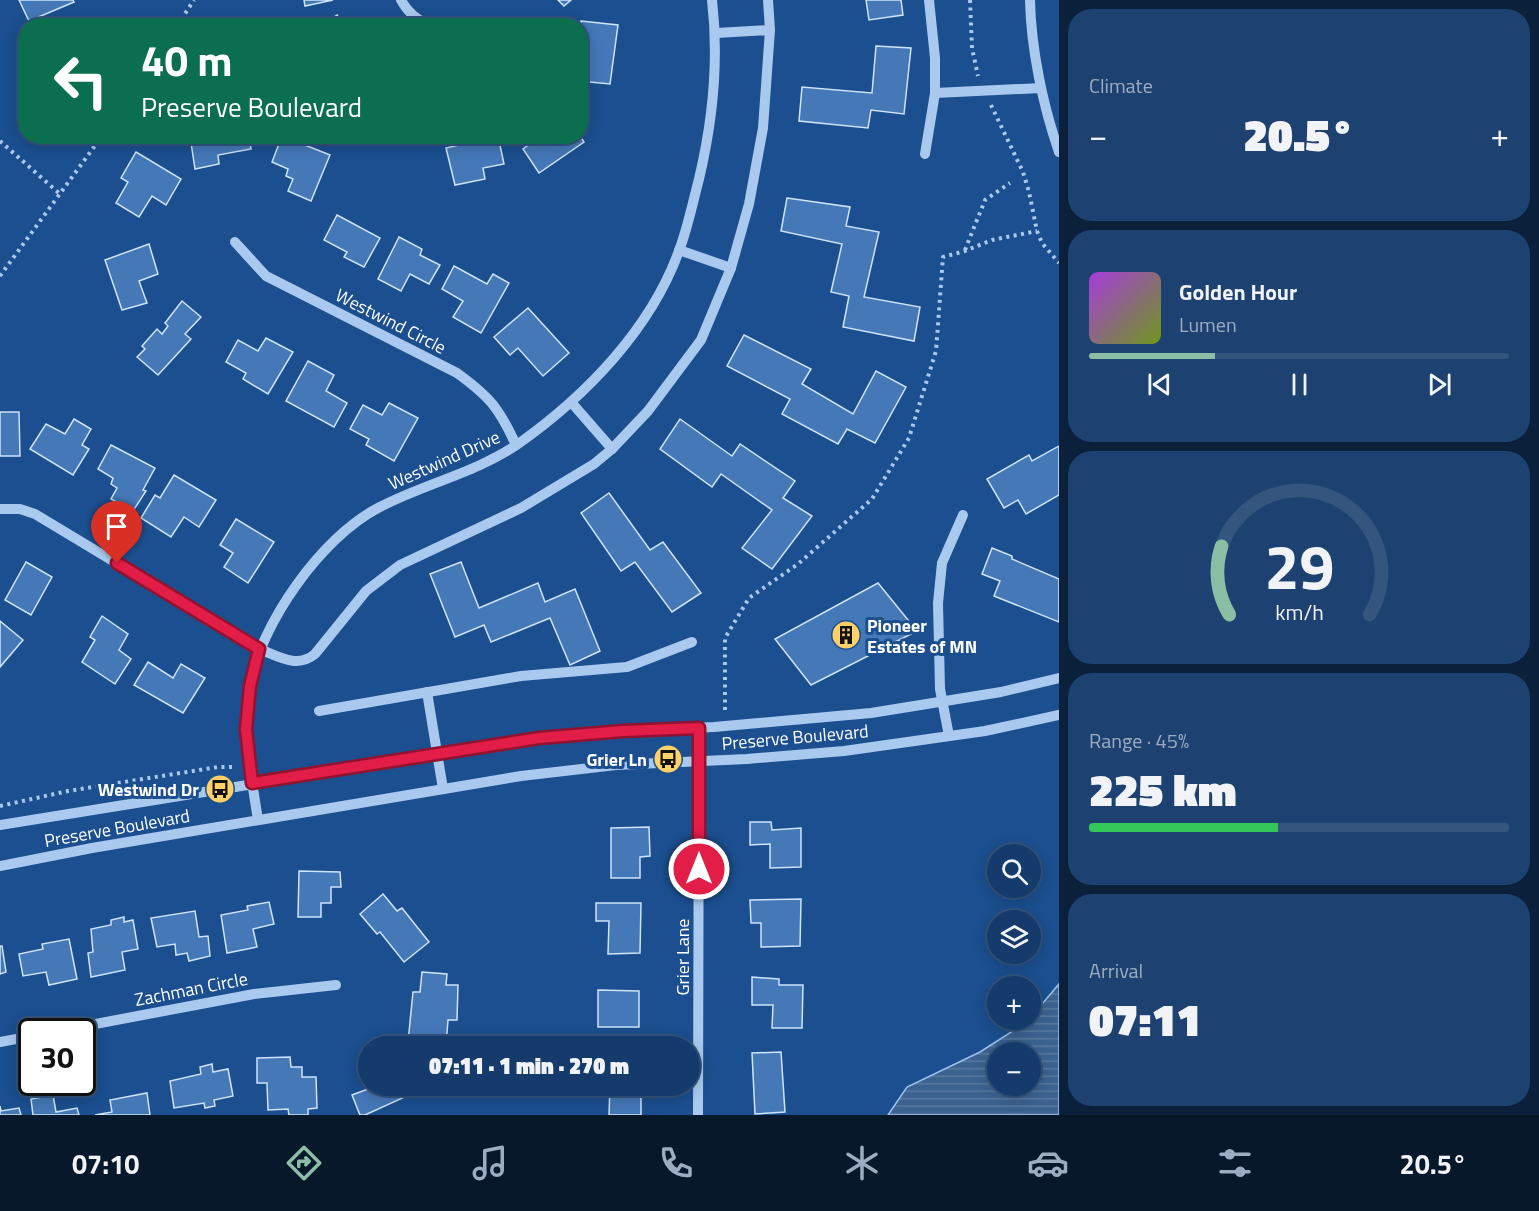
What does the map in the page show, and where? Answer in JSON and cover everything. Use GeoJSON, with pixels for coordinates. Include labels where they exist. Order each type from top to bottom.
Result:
{"type":"FeatureCollection","features":[{"type":"Feature","properties":{"kind":"street"},"geometry":{"type":"LineString","coordinates":[[401,0],[407,11],[416,18]]}},
{"type":"Feature","properties":{"kind":"street","name":"Westwind Drive"},"geometry":{"type":"LineString","coordinates":[[258,820],[246,729],[250,686],[259,649],[308,567],[339,535],[375,509],[471,469],[516,445],[571,402],[602,373],[635,330],[664,285],[679,250],[701,169],[710,125],[715,78],[716,33],[712,0]]}},
{"type":"Feature","properties":{"kind":"street"},"geometry":{"type":"LineString","coordinates":[[0,509],[20,509],[35,514],[259,649],[292,662],[309,659],[366,591],[400,565],[521,508],[594,464],[648,411],[701,340],[731,268],[749,204],[763,128],[770,30],[768,0]]}},
{"type":"Feature","properties":{"kind":"street"},"geometry":{"type":"LineString","coordinates":[[925,154],[935,93],[928,0]]}},
{"type":"Feature","properties":{"kind":"street"},"geometry":{"type":"LineString","coordinates":[[1030,0],[1030,15],[1041,88],[1059,152]]}},
{"type":"Feature","properties":{"kind":"street"},"geometry":{"type":"LineString","coordinates":[[716,33],[770,30]]}},
{"type":"Feature","properties":{"kind":"street"},"geometry":{"type":"LineString","coordinates":[[935,93],[1041,88]]}},
{"type":"Feature","properties":{"kind":"street","name":"Westwind Circle"},"geometry":{"type":"LineString","coordinates":[[235,242],[266,276],[457,374],[483,392],[504,417],[516,445]]}},
{"type":"Feature","properties":{"kind":"street"},"geometry":{"type":"LineString","coordinates":[[679,250],[731,268]]}},
{"type":"Feature","properties":{"kind":"street"},"geometry":{"type":"LineString","coordinates":[[571,402],[612,448]]}},
{"type":"Feature","properties":{"kind":"street"},"geometry":{"type":"LineString","coordinates":[[949,736],[942,702],[938,612],[942,563],[963,515]]}},
{"type":"Feature","properties":{"kind":"street"},"geometry":{"type":"LineString","coordinates":[[319,711],[521,676],[627,667],[692,642]]}},
{"type":"Feature","properties":{"kind":"street","name":"Preserve Boulevard"},"geometry":{"type":"LineString","coordinates":[[0,825],[539,738],[699,728],[871,713],[1001,692],[1059,678]]}},
{"type":"Feature","properties":{"kind":"street"},"geometry":{"type":"LineString","coordinates":[[427,692],[443,789]]}},
{"type":"Feature","properties":{"kind":"street","name":"Preserve Boulevard"},"geometry":{"type":"LineString","coordinates":[[0,866],[258,820],[568,770],[844,751],[985,731],[1059,715]]}},
{"type":"Feature","properties":{"kind":"street","name":"Grier Lane"},"geometry":{"type":"LineString","coordinates":[[698,1115],[699,728]]}},
{"type":"Feature","properties":{"kind":"street","name":"Zachman Circle"},"geometry":{"type":"LineString","coordinates":[[96,1024],[254,994],[336,985]]}},
{"type":"Feature","properties":{"kind":"street"},"geometry":{"type":"LineString","coordinates":[[0,1042],[18,1039]]}},
{"type":"Feature","properties":{"kind":"path"},"geometry":{"type":"LineString","coordinates":[[182,18],[194,0]]}},
{"type":"Feature","properties":{"kind":"path"},"geometry":{"type":"LineString","coordinates":[[970,0],[972,48],[983,90],[1023,172],[1042,243],[1059,263]]}},
{"type":"Feature","properties":{"kind":"path"},"geometry":{"type":"LineString","coordinates":[[0,141],[60,194]]}},
{"type":"Feature","properties":{"kind":"path"},"geometry":{"type":"LineString","coordinates":[[0,276],[96,144]]}},
{"type":"Feature","properties":{"kind":"path"},"geometry":{"type":"LineString","coordinates":[[965,251],[986,200],[1010,183]]}},
{"type":"Feature","properties":{"kind":"path"},"geometry":{"type":"LineString","coordinates":[[725,710],[725,638],[749,598],[798,564],[872,499],[909,438],[936,351],[943,257],[992,240],[1037,231]]}},
{"type":"Feature","properties":{"kind":"water"},"geometry":{"type":"Polygon","coordinates":[[[1059,984],[1059,1115],[888,1115],[907,1087],[987,1048],[987,1096],[1041,1096],[1041,1042],[996,1042],[1014,1030],[1041,1030],[1041,1005],[1059,984]]]}},
{"type":"Feature","properties":{"kind":"building"},"geometry":{"type":"Polygon","coordinates":[[[19,0],[73,0],[74,2],[36,18],[28,18],[19,0]]]}},
{"type":"Feature","properties":{"kind":"building"},"geometry":{"type":"Polygon","coordinates":[[[304,0],[333,0],[305,6],[304,0]]]}},
{"type":"Feature","properties":{"kind":"building"},"geometry":{"type":"Polygon","coordinates":[[[558,0],[571,0],[564,6],[558,0]]]}},
{"type":"Feature","properties":{"kind":"building"},"geometry":{"type":"Polygon","coordinates":[[[866,0],[901,0],[903,15],[869,20],[866,0]]]}},
{"type":"Feature","properties":{"kind":"building"},"geometry":{"type":"Polygon","coordinates":[[[588,22],[618,25],[610,84],[588,82],[588,22]]]}},
{"type":"Feature","properties":{"kind":"building"},"geometry":{"type":"Polygon","coordinates":[[[876,46],[911,48],[904,114],[871,110],[868,128],[799,121],[802,87],[872,93],[876,46]]]}},
{"type":"Feature","properties":{"kind":"building"},"geometry":{"type":"Polygon","coordinates":[[[191,144],[250,144],[251,149],[218,155],[219,164],[195,169],[191,144]]]}},
{"type":"Feature","properties":{"kind":"building"},"geometry":{"type":"Polygon","coordinates":[[[279,144],[302,144],[330,155],[311,201],[288,191],[293,179],[286,176],[288,169],[272,162],[279,144]]]}},
{"type":"Feature","properties":{"kind":"building"},"geometry":{"type":"Polygon","coordinates":[[[463,144],[500,144],[504,164],[483,168],[485,179],[455,185],[446,148],[463,144]]]}},
{"type":"Feature","properties":{"kind":"building"},"geometry":{"type":"Polygon","coordinates":[[[530,144],[581,144],[539,173],[523,149],[530,144]]]}},
{"type":"Feature","properties":{"kind":"building"},"geometry":{"type":"Polygon","coordinates":[[[136,152],[181,179],[166,205],[152,196],[139,217],[116,203],[128,182],[121,178],[136,152]]]}},
{"type":"Feature","properties":{"kind":"building"},"geometry":{"type":"Polygon","coordinates":[[[787,198],[850,207],[846,226],[879,232],[864,297],[920,307],[914,341],[843,327],[849,296],[831,292],[842,244],[781,231],[787,198]]]}},
{"type":"Feature","properties":{"kind":"building"},"geometry":{"type":"Polygon","coordinates":[[[337,215],[380,238],[364,267],[344,257],[347,252],[324,240],[337,215]]]}},
{"type":"Feature","properties":{"kind":"building"},"geometry":{"type":"Polygon","coordinates":[[[399,237],[422,249],[420,255],[440,265],[429,284],[410,274],[401,291],[378,279],[399,237]]]}},
{"type":"Feature","properties":{"kind":"building"},"geometry":{"type":"Polygon","coordinates":[[[149,244],[158,274],[139,281],[147,303],[122,310],[105,260],[149,244]]]}},
{"type":"Feature","properties":{"kind":"building"},"geometry":{"type":"Polygon","coordinates":[[[454,266],[487,284],[493,274],[509,283],[481,333],[453,317],[463,301],[442,289],[454,266]]]}},
{"type":"Feature","properties":{"kind":"building"},"geometry":{"type":"Polygon","coordinates":[[[182,301],[201,317],[185,334],[191,339],[158,375],[137,357],[145,349],[142,346],[157,329],[162,334],[168,326],[165,323],[182,301]]]}},
{"type":"Feature","properties":{"kind":"building"},"geometry":{"type":"Polygon","coordinates":[[[528,308],[569,353],[543,376],[518,348],[510,355],[494,337],[528,308]]]}},
{"type":"Feature","properties":{"kind":"building"},"geometry":{"type":"Polygon","coordinates":[[[744,335],[811,369],[802,384],[853,414],[876,371],[906,387],[875,443],[847,429],[838,444],[782,414],[790,399],[727,366],[744,335]]]}},
{"type":"Feature","properties":{"kind":"building"},"geometry":{"type":"Polygon","coordinates":[[[266,338],[293,352],[268,394],[243,379],[246,373],[226,362],[238,340],[258,351],[266,338]]]}},
{"type":"Feature","properties":{"kind":"building"},"geometry":{"type":"Polygon","coordinates":[[[308,361],[334,375],[326,391],[347,403],[334,427],[286,401],[308,361]]]}},
{"type":"Feature","properties":{"kind":"building"},"geometry":{"type":"Polygon","coordinates":[[[389,403],[418,418],[394,461],[366,445],[369,439],[350,429],[363,405],[382,415],[389,403]]]}},
{"type":"Feature","properties":{"kind":"building"},"geometry":{"type":"Polygon","coordinates":[[[0,412],[19,412],[20,456],[0,456],[0,412]]]}},
{"type":"Feature","properties":{"kind":"building"},"geometry":{"type":"Polygon","coordinates":[[[74,419],[91,429],[82,445],[89,449],[73,475],[30,449],[46,424],[65,434],[74,419]]]}},
{"type":"Feature","properties":{"kind":"building"},"geometry":{"type":"Polygon","coordinates":[[[680,419],[732,456],[740,444],[795,481],[783,498],[812,516],[772,569],[742,548],[772,510],[721,474],[712,487],[660,449],[680,419]]]}},
{"type":"Feature","properties":{"kind":"building"},"geometry":{"type":"Polygon","coordinates":[[[111,445],[155,468],[143,490],[146,491],[133,511],[111,499],[117,488],[111,484],[113,478],[98,469],[111,445]]]}},
{"type":"Feature","properties":{"kind":"building"},"geometry":{"type":"Polygon","coordinates":[[[1059,446],[1059,495],[1026,514],[1018,500],[1004,508],[987,479],[1029,455],[1032,461],[1059,446]]]}},
{"type":"Feature","properties":{"kind":"building"},"geometry":{"type":"Polygon","coordinates":[[[174,475],[216,500],[199,527],[184,517],[171,537],[141,518],[155,495],[160,498],[174,475]]]}},
{"type":"Feature","properties":{"kind":"building"},"geometry":{"type":"Polygon","coordinates":[[[609,493],[650,550],[663,542],[701,593],[672,612],[635,562],[621,571],[581,513],[609,493]]]}},
{"type":"Feature","properties":{"kind":"building"},"geometry":{"type":"Polygon","coordinates":[[[236,519],[274,542],[248,583],[224,567],[233,553],[220,545],[236,519]]]}},
{"type":"Feature","properties":{"kind":"building"},"geometry":{"type":"Polygon","coordinates":[[[992,548],[1059,579],[1059,622],[994,596],[1000,581],[982,574],[992,548]]]}},
{"type":"Feature","properties":{"kind":"building"},"geometry":{"type":"Polygon","coordinates":[[[26,562],[52,577],[31,615],[5,600],[26,562]]]}},
{"type":"Feature","properties":{"kind":"building"},"geometry":{"type":"Polygon","coordinates":[[[461,562],[479,608],[538,583],[545,602],[575,589],[600,651],[570,665],[550,618],[491,642],[484,625],[455,637],[430,574],[461,562]]]}},
{"type":"Feature","properties":{"kind":"building","name":"Pioneer Estates of MN"},"geometry":{"type":"Polygon","coordinates":[[[878,583],[917,631],[811,685],[775,639],[878,583]]]}},
{"type":"Feature","properties":{"kind":"building"},"geometry":{"type":"Polygon","coordinates":[[[102,616],[128,634],[119,650],[131,659],[115,684],[82,662],[95,640],[90,637],[102,616]]]}},
{"type":"Feature","properties":{"kind":"building"},"geometry":{"type":"Polygon","coordinates":[[[0,621],[23,640],[0,667],[0,621]]]}},
{"type":"Feature","properties":{"kind":"building"},"geometry":{"type":"Polygon","coordinates":[[[148,662],[173,678],[181,664],[205,678],[183,713],[134,685],[148,662]]]}},
{"type":"Feature","properties":{"kind":"building"},"geometry":{"type":"Polygon","coordinates":[[[750,822],[771,822],[772,830],[801,828],[801,867],[770,868],[770,844],[750,845],[750,822]]]}},
{"type":"Feature","properties":{"kind":"building"},"geometry":{"type":"Polygon","coordinates":[[[649,827],[650,856],[640,857],[640,878],[611,878],[611,828],[649,827]]]}},
{"type":"Feature","properties":{"kind":"building"},"geometry":{"type":"Polygon","coordinates":[[[299,871],[340,872],[341,887],[331,887],[331,903],[321,903],[321,917],[298,917],[299,871]]]}},
{"type":"Feature","properties":{"kind":"building"},"geometry":{"type":"Polygon","coordinates":[[[383,894],[397,911],[402,908],[429,942],[404,962],[380,932],[377,934],[360,914],[383,894]]]}},
{"type":"Feature","properties":{"kind":"building"},"geometry":{"type":"Polygon","coordinates":[[[801,899],[800,946],[761,947],[761,923],[751,923],[750,900],[801,899]]]}},
{"type":"Feature","properties":{"kind":"building"},"geometry":{"type":"Polygon","coordinates":[[[269,902],[274,924],[253,929],[257,947],[227,953],[221,915],[248,910],[247,906],[269,902]]]}},
{"type":"Feature","properties":{"kind":"building"},"geometry":{"type":"Polygon","coordinates":[[[596,903],[641,903],[640,953],[608,954],[609,921],[596,921],[596,903]]]}},
{"type":"Feature","properties":{"kind":"building"},"geometry":{"type":"Polygon","coordinates":[[[195,911],[199,937],[208,936],[210,956],[189,961],[187,953],[176,955],[175,944],[157,947],[151,918],[195,911]]]}},
{"type":"Feature","properties":{"kind":"building"},"geometry":{"type":"Polygon","coordinates":[[[124,917],[124,922],[133,920],[138,949],[122,952],[125,970],[91,977],[88,953],[93,952],[91,929],[111,925],[111,920],[124,917]]]}},
{"type":"Feature","properties":{"kind":"building"},"geometry":{"type":"Polygon","coordinates":[[[69,939],[77,979],[49,985],[46,972],[23,976],[19,954],[43,949],[42,944],[69,939]]]}},
{"type":"Feature","properties":{"kind":"building"},"geometry":{"type":"Polygon","coordinates":[[[0,946],[2,946],[6,972],[0,974],[0,946]]]}},
{"type":"Feature","properties":{"kind":"building"},"geometry":{"type":"Polygon","coordinates":[[[422,972],[447,974],[446,985],[458,985],[457,1020],[448,1020],[447,1036],[409,1036],[413,992],[420,992],[422,972]]]}},
{"type":"Feature","properties":{"kind":"building"},"geometry":{"type":"Polygon","coordinates":[[[752,977],[779,979],[779,985],[803,985],[802,1028],[772,1028],[773,1005],[752,1005],[752,977]]]}},
{"type":"Feature","properties":{"kind":"building"},"geometry":{"type":"Polygon","coordinates":[[[598,990],[639,991],[639,1027],[598,1027],[598,990]]]}},
{"type":"Feature","properties":{"kind":"building"},"geometry":{"type":"Polygon","coordinates":[[[781,1052],[785,1112],[755,1114],[752,1053],[781,1052]]]}},
{"type":"Feature","properties":{"kind":"building"},"geometry":{"type":"Polygon","coordinates":[[[290,1057],[291,1067],[302,1067],[302,1077],[316,1077],[317,1108],[308,1109],[308,1115],[289,1115],[288,1109],[268,1110],[267,1083],[257,1083],[257,1058],[290,1057]]]}},
{"type":"Feature","properties":{"kind":"building"},"geometry":{"type":"Polygon","coordinates":[[[212,1064],[213,1072],[228,1069],[233,1096],[214,1100],[215,1106],[205,1108],[204,1103],[174,1108],[170,1081],[201,1074],[200,1067],[212,1064]]]}},
{"type":"Feature","properties":{"kind":"building"},"geometry":{"type":"Polygon","coordinates":[[[147,1093],[150,1115],[95,1115],[112,1112],[110,1100],[147,1093]]]}},
{"type":"Feature","properties":{"kind":"building"},"geometry":{"type":"Polygon","coordinates":[[[358,1093],[358,1096],[407,1096],[365,1115],[360,1115],[352,1095],[358,1093]]]}},
{"type":"Feature","properties":{"kind":"building"},"geometry":{"type":"Polygon","coordinates":[[[53,1096],[56,1112],[77,1108],[79,1115],[33,1115],[31,1099],[53,1096]]]}},
{"type":"Feature","properties":{"kind":"building"},"geometry":{"type":"Polygon","coordinates":[[[610,1096],[641,1096],[641,1115],[609,1115],[610,1096]]]}},
{"type":"Feature","properties":{"kind":"building"},"geometry":{"type":"Polygon","coordinates":[[[0,1106],[1,1111],[19,1108],[21,1115],[0,1115],[0,1106]]]}},
{"type":"Feature","properties":{"kind":"place","name":"Pioneer Estates of MN"},"geometry":{"type":"Point","coordinates":[846,635]}},
{"type":"Feature","properties":{"kind":"place","name":"Grier Ln"},"geometry":{"type":"Point","coordinates":[668,759]}},
{"type":"Feature","properties":{"kind":"place","name":"Westwind Dr"},"geometry":{"type":"Point","coordinates":[220,789]}},
{"type":"Feature","properties":{"kind":"route"},"geometry":{"type":"LineString","coordinates":[[117,563],[259,649],[250,686],[246,729],[252,783],[539,738],[699,728],[699,869]]}}]}
